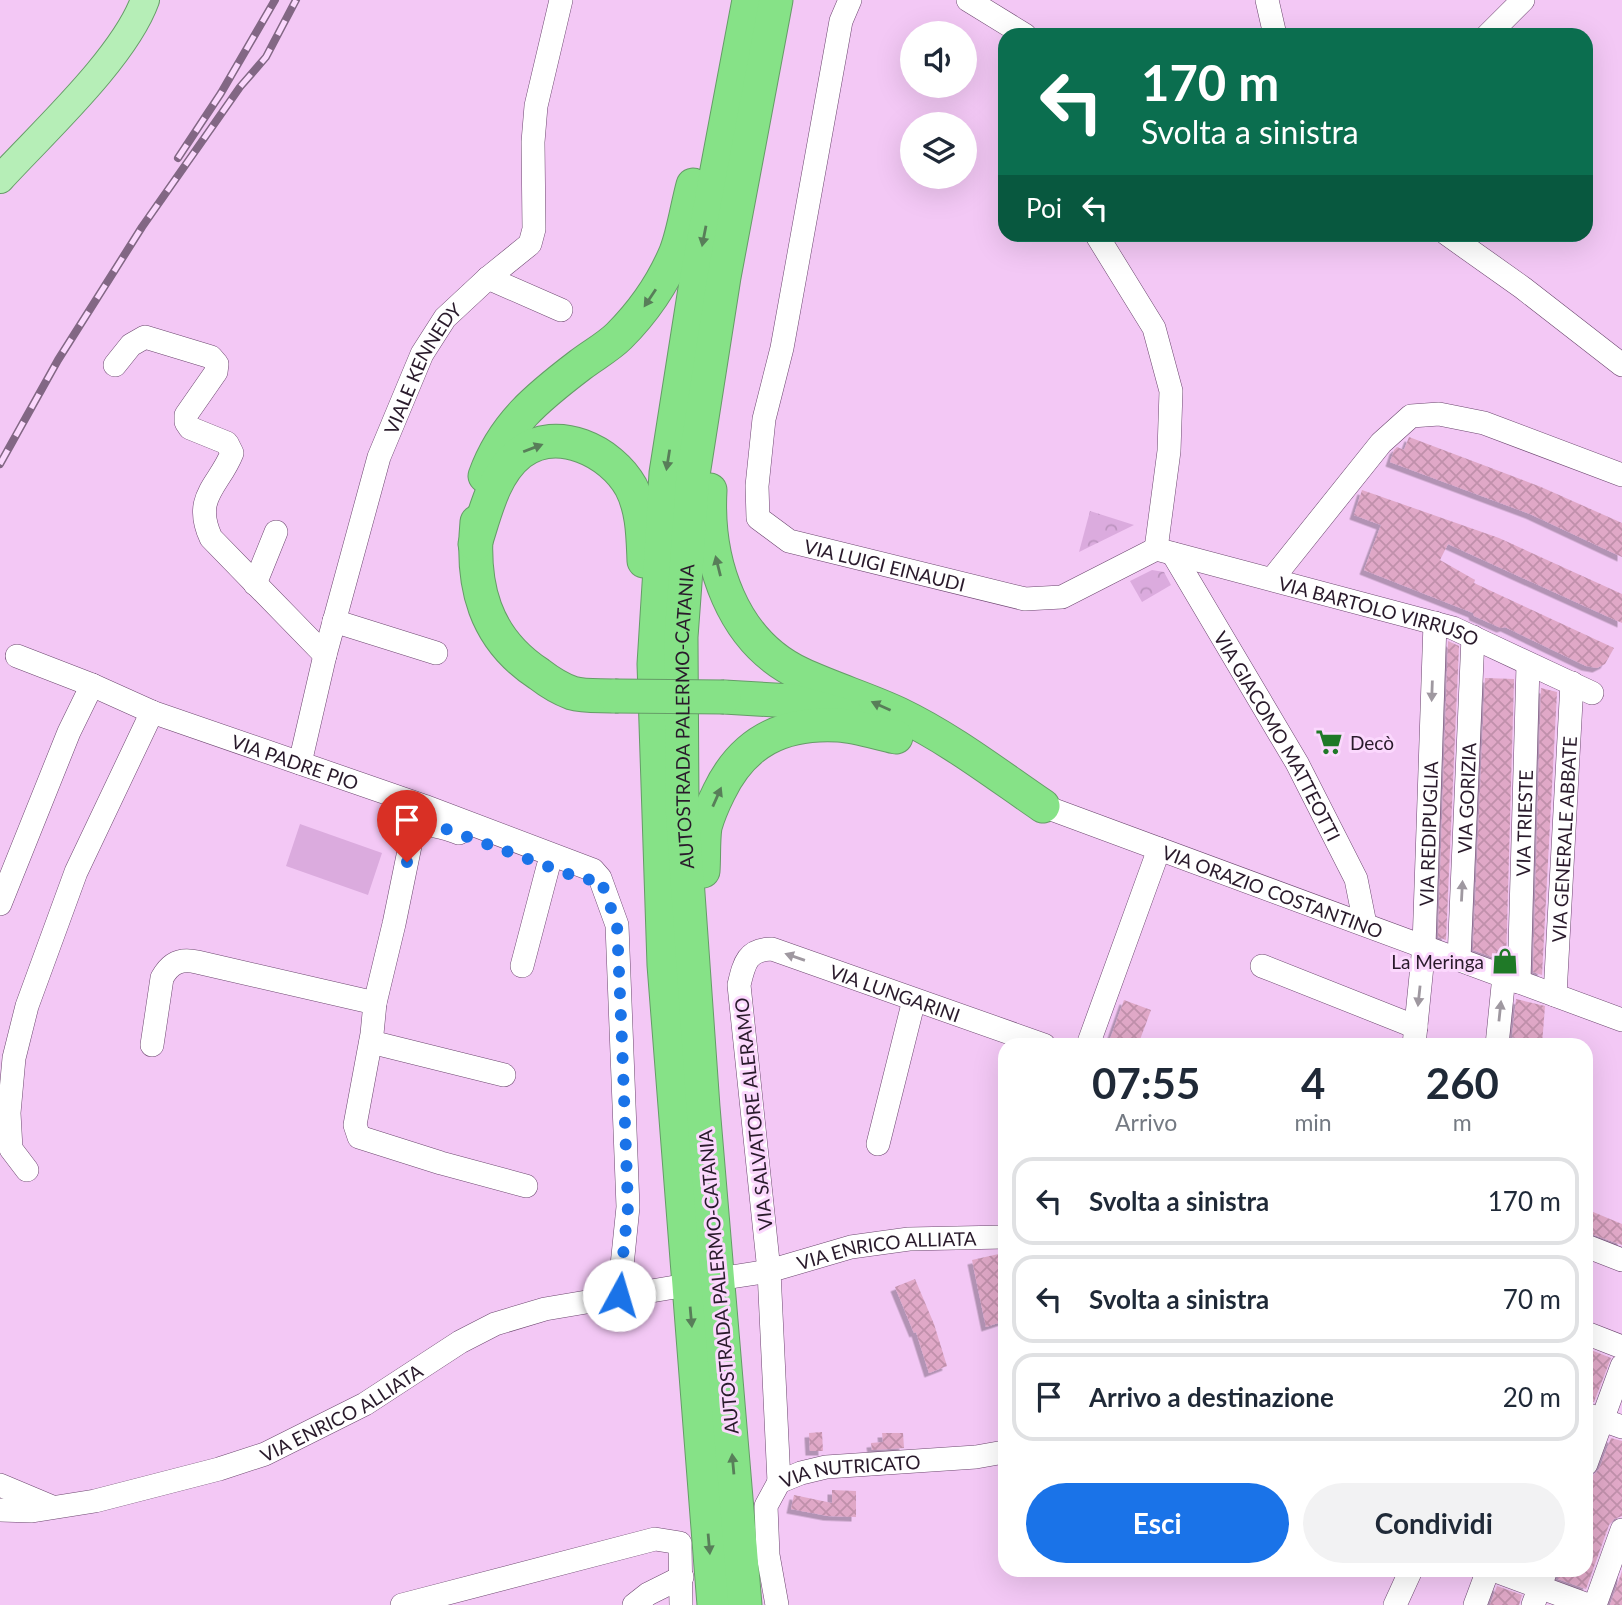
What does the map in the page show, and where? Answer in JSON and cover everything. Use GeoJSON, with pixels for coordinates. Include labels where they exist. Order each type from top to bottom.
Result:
{"type":"FeatureCollection","features":[{"type":"Feature","properties":{"kind":"highway"},"geometry":{"type":"LineString","coordinates":[[743,0],[676,252],[656,291],[617,339],[539,397],[511,425],[493,454],[481,490],[475,544],[477,583],[487,614],[501,641],[514,655],[537,673],[572,693],[792,701],[836,711],[1043,806]]}},
{"type":"Feature","properties":{"kind":"highway","name":"AUTOSTRADA PALERMO-CATANIA"},"geometry":{"type":"LineString","coordinates":[[714,1605],[664,965],[654,664],[666,473],[697,276],[749,0]]}},
{"type":"Feature","properties":{"kind":"highway","name":"AUTOSTRADA PALERMO-CATANIA"},"geometry":{"type":"LineString","coordinates":[[745,1605],[703,1107],[682,808],[681,637],[695,462],[724,276],[776,0]]}},
{"type":"Feature","properties":{"kind":"highway"},"geometry":{"type":"LineString","coordinates":[[788,0],[739,279],[709,493],[712,540],[718,570],[727,598],[740,621],[757,644],[776,659],[800,674],[889,710],[942,737],[1043,806]]}},
{"type":"Feature","properties":{"kind":"highway"},"geometry":{"type":"LineString","coordinates":[[475,544],[493,491],[505,470],[520,453],[537,444],[575,442],[596,452],[631,487],[643,526],[645,597],[641,667],[652,968],[668,1139],[683,1225]]}},
{"type":"Feature","properties":{"kind":"highway"},"geometry":{"type":"LineString","coordinates":[[703,1107],[707,962],[702,879],[705,827],[726,778],[737,761],[757,743],[782,731],[815,725],[840,725],[896,737]]}},
{"type":"Feature","properties":{"kind":"main road"},"geometry":{"type":"LineString","coordinates":[[0,179],[93,79],[125,38],[145,0]]}},
{"type":"Feature","properties":{"kind":"street","name":"VIALE KENNEDY"},"geometry":{"type":"LineString","coordinates":[[300,763],[325,655],[379,457],[422,354],[445,318],[530,244],[534,229],[533,142],[536,106],[561,0]]}},
{"type":"Feature","properties":{"kind":"street","name":"VIA LUIGI EINAUDI"},"geometry":{"type":"LineString","coordinates":[[850,0],[841,22],[782,348],[764,419],[757,486],[758,518],[789,541],[1025,599],[1062,597],[1164,552]]}},
{"type":"Feature","properties":{"kind":"street"},"geometry":{"type":"LineString","coordinates":[[968,0],[1014,28]]}},
{"type":"Feature","properties":{"kind":"street"},"geometry":{"type":"LineString","coordinates":[[1266,0],[1273,28]]}},
{"type":"Feature","properties":{"kind":"street"},"geometry":{"type":"LineString","coordinates":[[1495,28],[1524,0]]}},
{"type":"Feature","properties":{"kind":"street"},"geometry":{"type":"LineString","coordinates":[[1101,242],[1154,327],[1171,391],[1164,552]]}},
{"type":"Feature","properties":{"kind":"street"},"geometry":{"type":"LineString","coordinates":[[1458,242],[1523,288],[1622,365]]}},
{"type":"Feature","properties":{"kind":"street"},"geometry":{"type":"LineString","coordinates":[[488,278],[561,310]]}},
{"type":"Feature","properties":{"kind":"street"},"geometry":{"type":"LineString","coordinates":[[115,365],[131,345],[145,337],[212,357],[217,364],[216,372],[186,415],[186,422],[190,428],[228,443],[232,453],[229,462],[208,491],[204,524],[211,538],[325,655]]}},
{"type":"Feature","properties":{"kind":"street"},"geometry":{"type":"LineString","coordinates":[[1273,578],[1381,443],[1411,416],[1439,414],[1484,423],[1622,475]]}},
{"type":"Feature","properties":{"kind":"street"},"geometry":{"type":"LineString","coordinates":[[255,584],[275,532]]}},
{"type":"Feature","properties":{"kind":"street","name":"VIA BARTOLO VIRRUSO"},"geometry":{"type":"LineString","coordinates":[[1164,552],[1273,578],[1434,623],[1474,637],[1528,665],[1582,688]]}},
{"type":"Feature","properties":{"kind":"street","name":"VIA GIACOMO MATTEOTTI"},"geometry":{"type":"LineString","coordinates":[[1164,552],[1297,763],[1356,879],[1365,924]]}},
{"type":"Feature","properties":{"kind":"street"},"geometry":{"type":"LineString","coordinates":[[334,621],[436,653]]}},
{"type":"Feature","properties":{"kind":"street","name":"VIA REDIPUGLIA"},"geometry":{"type":"LineString","coordinates":[[1415,1036],[1424,946],[1434,623]]}},
{"type":"Feature","properties":{"kind":"street","name":"VIA GORIZIA"},"geometry":{"type":"LineString","coordinates":[[1459,959],[1474,637]]}},
{"type":"Feature","properties":{"kind":"street","name":"VIA PADRE PIO"},"geometry":{"type":"LineString","coordinates":[[16,656],[92,685],[152,712],[424,806],[565,859],[593,870],[600,878]]}},
{"type":"Feature","properties":{"kind":"street","name":"VIA TRIESTE"},"geometry":{"type":"LineString","coordinates":[[1499,1038],[1512,979],[1528,665]]}},
{"type":"Feature","properties":{"kind":"street"},"geometry":{"type":"LineString","coordinates":[[0,904],[69,732],[92,685]]}},
{"type":"Feature","properties":{"kind":"street","name":"VIA GENERALE ABBATE"},"geometry":{"type":"LineString","coordinates":[[1555,995],[1582,688]]}},
{"type":"Feature","properties":{"kind":"street"},"geometry":{"type":"LineString","coordinates":[[27,1170],[10,1149],[9,1113],[14,1058],[27,1006],[76,872],[152,712]]}},
{"type":"Feature","properties":{"kind":"street","name":"VIA ORAZIO COSTANTINO"},"geometry":{"type":"LineString","coordinates":[[1043,806],[1622,1020]]}},
{"type":"Feature","properties":{"kind":"street"},"geometry":{"type":"LineString","coordinates":[[526,1186],[359,1137],[355,1125],[375,1003],[411,841],[422,827],[435,825],[585,880],[600,878],[617,925],[628,1207],[619,1295]]}},
{"type":"Feature","properties":{"kind":"street"},"geometry":{"type":"LineString","coordinates":[[1091,1038],[1159,849]]}},
{"type":"Feature","properties":{"kind":"street"},"geometry":{"type":"LineString","coordinates":[[522,966],[548,867]]}},
{"type":"Feature","properties":{"kind":"street","name":"VIA LUNGARINI"},"geometry":{"type":"LineString","coordinates":[[747,959],[759,949],[772,949],[1024,1038]]}},
{"type":"Feature","properties":{"kind":"street","name":"VIA SALVATORE ALERAMO"},"geometry":{"type":"LineString","coordinates":[[747,959],[739,985],[769,1271],[779,1482]]}},
{"type":"Feature","properties":{"kind":"street"},"geometry":{"type":"LineString","coordinates":[[152,1045],[162,978],[166,970],[180,961],[197,962],[375,1003]]}},
{"type":"Feature","properties":{"kind":"street"},"geometry":{"type":"LineString","coordinates":[[1262,966],[1415,1036]]}},
{"type":"Feature","properties":{"kind":"street"},"geometry":{"type":"LineString","coordinates":[[878,1144],[914,1000]]}},
{"type":"Feature","properties":{"kind":"street"},"geometry":{"type":"LineString","coordinates":[[370,1042],[504,1075]]}},
{"type":"Feature","properties":{"kind":"street","name":"VIA ENRICO ALLIATA"},"geometry":{"type":"LineString","coordinates":[[731,1278],[769,1271],[851,1247],[909,1239],[998,1237]]}},
{"type":"Feature","properties":{"kind":"street"},"geometry":{"type":"LineString","coordinates":[[1593,1249],[1622,1260]]}},
{"type":"Feature","properties":{"kind":"street","name":"VIA ENRICO ALLIATA"},"geometry":{"type":"LineString","coordinates":[[0,1510],[32,1511],[95,1501],[219,1469],[265,1454],[365,1404],[460,1342],[495,1324],[545,1308],[675,1287]]}},
{"type":"Feature","properties":{"kind":"street"},"geometry":{"type":"LineString","coordinates":[[1593,1336],[1622,1347]]}},
{"type":"Feature","properties":{"kind":"street"},"geometry":{"type":"LineString","coordinates":[[1593,1446],[1622,1366]]}},
{"type":"Feature","properties":{"kind":"street","name":"VIA NUTRICATO"},"geometry":{"type":"LineString","coordinates":[[777,1605],[768,1555],[766,1506],[779,1482],[826,1467],[976,1457],[998,1453]]}},
{"type":"Feature","properties":{"kind":"street"},"geometry":{"type":"LineString","coordinates":[[0,1485],[53,1508]]}},
{"type":"Feature","properties":{"kind":"street"},"geometry":{"type":"LineString","coordinates":[[1595,1605],[1622,1530]]}},
{"type":"Feature","properties":{"kind":"street"},"geometry":{"type":"LineString","coordinates":[[402,1605],[655,1539],[680,1543],[681,1605]]}},
{"type":"Feature","properties":{"kind":"street"},"geometry":{"type":"LineString","coordinates":[[634,1605],[648,1594],[682,1577]]}},
{"type":"Feature","properties":{"kind":"street"},"geometry":{"type":"LineString","coordinates":[[1395,1605],[1408,1577]]}},
{"type":"Feature","properties":{"kind":"street"},"geometry":{"type":"LineString","coordinates":[[1475,1605],[1485,1577]]}},
{"type":"Feature","properties":{"kind":"street"},"geometry":{"type":"LineString","coordinates":[[1511,1577],[1588,1605]]}},
{"type":"Feature","properties":{"kind":"green space"},"geometry":{"type":"Polygon","coordinates":[[[1090,511],[1134,525],[1079,552],[1090,511]]]}},
{"type":"Feature","properties":{"kind":"green space"},"geometry":{"type":"Polygon","coordinates":[[[1152,570],[1164,572],[1171,585],[1142,602],[1130,581],[1152,570]]]}},
{"type":"Feature","properties":{"kind":"green space"},"geometry":{"type":"Polygon","coordinates":[[[300,824],[382,853],[368,895],[286,866],[300,824]]]}},
{"type":"Feature","properties":{"kind":"building"},"geometry":{"type":"Polygon","coordinates":[[[1409,437],[1541,487],[1622,523],[1622,557],[1530,514],[1390,462],[1394,450],[1397,447],[1404,450],[1409,437]]]}},
{"type":"Feature","properties":{"kind":"building"},"geometry":{"type":"Polygon","coordinates":[[[1362,490],[1499,538],[1622,594],[1622,623],[1448,544],[1440,560],[1475,580],[1474,583],[1614,648],[1605,664],[1597,668],[1586,666],[1505,627],[1501,628],[1474,616],[1473,613],[1364,570],[1381,525],[1354,515],[1362,490]]]}},
{"type":"Feature","properties":{"kind":"building"},"geometry":{"type":"Polygon","coordinates":[[[1448,641],[1459,646],[1446,940],[1438,937],[1448,641]]]}},
{"type":"Feature","properties":{"kind":"building"},"geometry":{"type":"Polygon","coordinates":[[[1485,678],[1514,679],[1506,962],[1473,950],[1485,678]]]}},
{"type":"Feature","properties":{"kind":"building"},"geometry":{"type":"Polygon","coordinates":[[[1541,688],[1557,692],[1542,975],[1533,972],[1541,688]]]}},
{"type":"Feature","properties":{"kind":"building"},"geometry":{"type":"Polygon","coordinates":[[[1516,999],[1545,1006],[1543,1038],[1512,1037],[1516,999]]]}},
{"type":"Feature","properties":{"kind":"building"},"geometry":{"type":"Polygon","coordinates":[[[1124,1000],[1151,1010],[1141,1038],[1110,1038],[1124,1000]]]}},
{"type":"Feature","properties":{"kind":"building"},"geometry":{"type":"Polygon","coordinates":[[[1593,1212],[1622,1224],[1622,1245],[1593,1235],[1593,1212]]]}},
{"type":"Feature","properties":{"kind":"building"},"geometry":{"type":"Polygon","coordinates":[[[998,1254],[998,1323],[986,1327],[972,1260],[998,1254]]]}},
{"type":"Feature","properties":{"kind":"building"},"geometry":{"type":"Polygon","coordinates":[[[915,1279],[934,1324],[947,1366],[929,1373],[916,1332],[914,1333],[895,1287],[915,1279]]]}},
{"type":"Feature","properties":{"kind":"building"},"geometry":{"type":"Polygon","coordinates":[[[1593,1351],[1611,1358],[1593,1402],[1593,1351]]]}},
{"type":"Feature","properties":{"kind":"building"},"geometry":{"type":"Polygon","coordinates":[[[822,1432],[823,1451],[810,1451],[809,1433],[822,1432]]]}},
{"type":"Feature","properties":{"kind":"building"},"geometry":{"type":"Polygon","coordinates":[[[882,1433],[903,1433],[904,1448],[872,1450],[871,1443],[883,1442],[882,1433]]]}},
{"type":"Feature","properties":{"kind":"building"},"geometry":{"type":"Polygon","coordinates":[[[1611,1438],[1622,1441],[1622,1516],[1609,1525],[1593,1570],[1593,1475],[1599,1469],[1611,1438]]]}},
{"type":"Feature","properties":{"kind":"building"},"geometry":{"type":"Polygon","coordinates":[[[832,1490],[856,1491],[856,1517],[828,1516],[791,1509],[794,1495],[832,1503],[832,1490]]]}},
{"type":"Feature","properties":{"kind":"building"},"geometry":{"type":"Polygon","coordinates":[[[1622,1571],[1622,1605],[1610,1605],[1622,1571]]]}},
{"type":"Feature","properties":{"kind":"building"},"geometry":{"type":"Polygon","coordinates":[[[1558,1577],[1590,1577],[1586,1589],[1558,1577]]]}},
{"type":"Feature","properties":{"kind":"building"},"geometry":{"type":"Polygon","coordinates":[[[1497,1586],[1522,1595],[1519,1605],[1490,1605],[1497,1586]]]}},
{"type":"Feature","properties":{"kind":"railway"},"geometry":{"type":"LineString","coordinates":[[178,158],[221,93],[275,0]]}},
{"type":"Feature","properties":{"kind":"railway"},"geometry":{"type":"LineString","coordinates":[[0,464],[58,360],[142,227],[240,87],[266,57],[296,0]]}},
{"type":"Feature","properties":{"kind":"place","name":"Decò"},"geometry":{"type":"Point","coordinates":[1329,742]}},
{"type":"Feature","properties":{"kind":"place","name":"La Meringa"},"geometry":{"type":"Point","coordinates":[1505,961]}},
{"type":"Feature","properties":{"kind":"route"},"geometry":{"type":"LineString","coordinates":[[407,862],[413,835],[422,827],[435,825],[585,880],[600,878],[617,925],[628,1207],[619,1295]]}}]}
